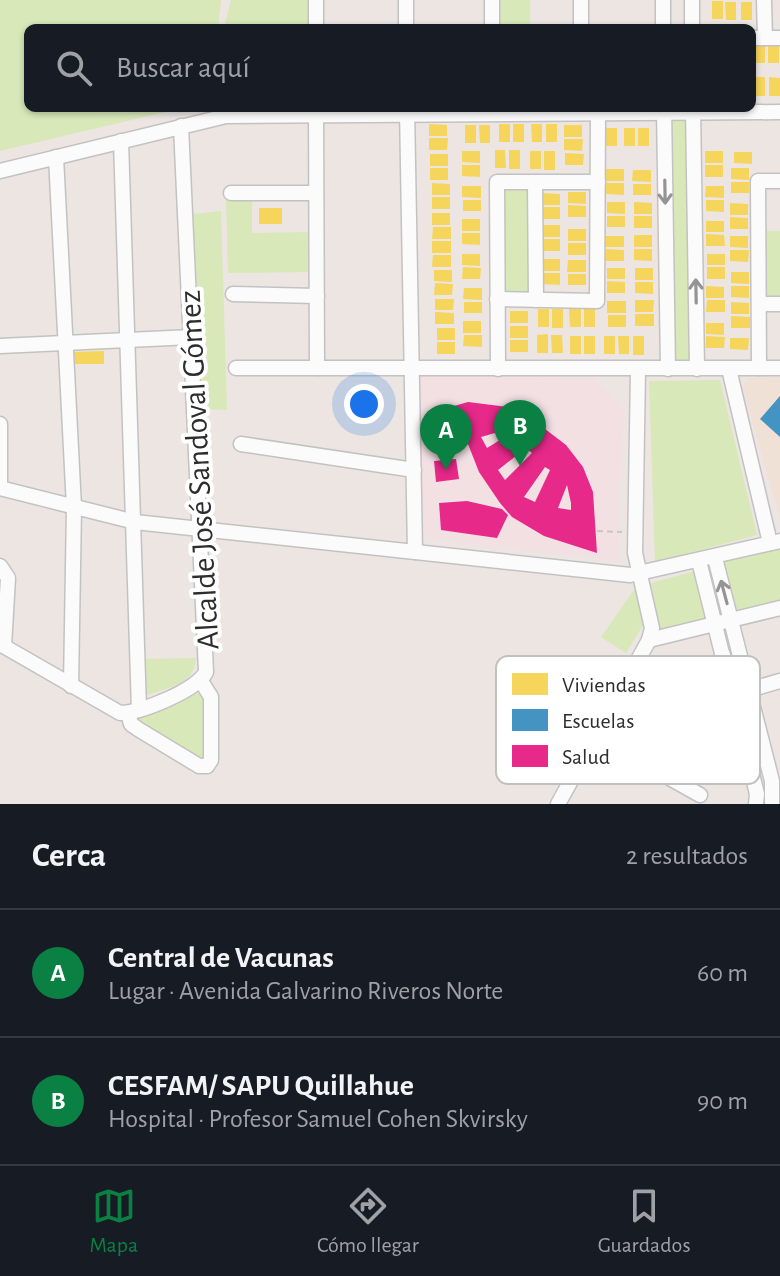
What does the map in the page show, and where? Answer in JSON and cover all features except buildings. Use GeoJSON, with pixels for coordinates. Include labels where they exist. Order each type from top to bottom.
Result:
{"type":"FeatureCollection","features":[{"type":"Feature","properties":{"kind":"street"},"geometry":{"type":"LineString","coordinates":[[316,0],[316,24]]}},
{"type":"Feature","properties":{"kind":"street"},"geometry":{"type":"LineString","coordinates":[[406,0],[406,24]]}},
{"type":"Feature","properties":{"kind":"street"},"geometry":{"type":"LineString","coordinates":[[492,0],[492,24]]}},
{"type":"Feature","properties":{"kind":"street"},"geometry":{"type":"LineString","coordinates":[[581,0],[581,24]]}},
{"type":"Feature","properties":{"kind":"street"},"geometry":{"type":"LineString","coordinates":[[663,0],[663,24]]}},
{"type":"Feature","properties":{"kind":"street"},"geometry":{"type":"LineString","coordinates":[[692,0],[692,24]]}},
{"type":"Feature","properties":{"kind":"street"},"geometry":{"type":"LineString","coordinates":[[764,0],[766,38]]}},
{"type":"Feature","properties":{"kind":"street"},"geometry":{"type":"LineString","coordinates":[[0,171],[226,116],[316,112],[317,368]]}},
{"type":"Feature","properties":{"kind":"street"},"geometry":{"type":"LineString","coordinates":[[407,112],[415,552]]}},
{"type":"Feature","properties":{"kind":"street"},"geometry":{"type":"LineString","coordinates":[[580,112],[598,115],[648,112]]}},
{"type":"Feature","properties":{"kind":"street"},"geometry":{"type":"LineString","coordinates":[[664,112],[668,369]]}},
{"type":"Feature","properties":{"kind":"street"},"geometry":{"type":"LineString","coordinates":[[693,112],[697,369]]}},
{"type":"Feature","properties":{"kind":"street"},"geometry":{"type":"LineString","coordinates":[[756,112],[780,112]]}},
{"type":"Feature","properties":{"kind":"street"},"geometry":{"type":"LineString","coordinates":[[497,299],[597,301],[598,115]]}},
{"type":"Feature","properties":{"kind":"street","name":"Alcalde José Sandoval Gómez"},"geometry":{"type":"LineString","coordinates":[[134,712],[201,681],[207,666],[181,126]]}},
{"type":"Feature","properties":{"kind":"street"},"geometry":{"type":"LineString","coordinates":[[121,141],[135,522],[134,712],[131,724],[199,766],[207,766],[211,760],[211,697],[201,681]]}},
{"type":"Feature","properties":{"kind":"street"},"geometry":{"type":"LineString","coordinates":[[56,157],[63,343],[74,507],[71,686]]}},
{"type":"Feature","properties":{"kind":"street"},"geometry":{"type":"LineString","coordinates":[[759,368],[758,181],[780,181]]}},
{"type":"Feature","properties":{"kind":"street"},"geometry":{"type":"LineString","coordinates":[[498,369],[497,182],[598,182]]}},
{"type":"Feature","properties":{"kind":"street"},"geometry":{"type":"LineString","coordinates":[[535,182],[536,300]]}},
{"type":"Feature","properties":{"kind":"street"},"geometry":{"type":"LineString","coordinates":[[231,193],[316,193]]}},
{"type":"Feature","properties":{"kind":"street"},"geometry":{"type":"LineString","coordinates":[[233,294],[317,296]]}},
{"type":"Feature","properties":{"kind":"street"},"geometry":{"type":"LineString","coordinates":[[759,304],[780,304]]}},
{"type":"Feature","properties":{"kind":"street"},"geometry":{"type":"LineString","coordinates":[[0,346],[192,337]]}},
{"type":"Feature","properties":{"kind":"street"},"geometry":{"type":"LineString","coordinates":[[236,368],[780,368]]}},
{"type":"Feature","properties":{"kind":"street"},"geometry":{"type":"LineString","coordinates":[[0,424],[0,486],[135,522],[640,574],[775,542],[729,369]]}},
{"type":"Feature","properties":{"kind":"street"},"geometry":{"type":"LineString","coordinates":[[638,370],[635,532],[640,574],[651,617],[649,640],[640,656]]}},
{"type":"Feature","properties":{"kind":"street"},"geometry":{"type":"LineString","coordinates":[[241,444],[414,470]]}},
{"type":"Feature","properties":{"kind":"street"},"geometry":{"type":"LineString","coordinates":[[715,558],[740,656]]}},
{"type":"Feature","properties":{"kind":"street"},"geometry":{"type":"LineString","coordinates":[[699,561],[723,655]]}},
{"type":"Feature","properties":{"kind":"street"},"geometry":{"type":"LineString","coordinates":[[0,566],[8,578],[2,645],[113,711],[134,712]]}},
{"type":"Feature","properties":{"kind":"street"},"geometry":{"type":"LineString","coordinates":[[649,640],[780,608]]}},
{"type":"Feature","properties":{"kind":"street"},"geometry":{"type":"LineString","coordinates":[[760,687],[780,681]]}},
{"type":"Feature","properties":{"kind":"street"},"geometry":{"type":"LineString","coordinates":[[760,734],[772,781],[772,804]]}},
{"type":"Feature","properties":{"kind":"street"},"geometry":{"type":"LineString","coordinates":[[558,804],[569,784]]}},
{"type":"Feature","properties":{"kind":"street"},"geometry":{"type":"LineString","coordinates":[[680,784],[700,795]]}},
{"type":"Feature","properties":{"kind":"street"},"geometry":{"type":"LineString","coordinates":[[755,784],[756,804]]}},
{"type":"Feature","properties":{"kind":"path"},"geometry":{"type":"LineString","coordinates":[[597,531],[635,532]]}},
{"type":"Feature","properties":{"kind":"shaded area"},"geometry":{"type":"Polygon","coordinates":[[[416,375],[594,378],[623,408],[617,561],[431,539],[419,524],[416,375]]]}},
{"type":"Feature","properties":{"kind":"shaded area"},"geometry":{"type":"Polygon","coordinates":[[[780,377],[780,519],[742,386],[750,378],[780,377]]]}},
{"type":"Feature","properties":{"kind":"green space"},"geometry":{"type":"Polygon","coordinates":[[[0,0],[221,0],[218,24],[24,24],[24,112],[165,112],[0,151],[0,0]]]}},
{"type":"Feature","properties":{"kind":"green space"},"geometry":{"type":"Polygon","coordinates":[[[231,0],[309,0],[308,24],[225,24],[231,0]]]}},
{"type":"Feature","properties":{"kind":"green space"},"geometry":{"type":"Polygon","coordinates":[[[499,0],[530,0],[530,24],[499,24],[499,0]]]}},
{"type":"Feature","properties":{"kind":"green space"},"geometry":{"type":"Polygon","coordinates":[[[668,112],[691,112],[693,365],[671,365],[668,112]]]}},
{"type":"Feature","properties":{"kind":"green space"},"geometry":{"type":"Polygon","coordinates":[[[503,188],[529,188],[530,294],[503,293],[503,188]]]}},
{"type":"Feature","properties":{"kind":"green space"},"geometry":{"type":"Polygon","coordinates":[[[252,199],[252,233],[310,232],[310,272],[228,273],[226,200],[252,199]]]}},
{"type":"Feature","properties":{"kind":"green space"},"geometry":{"type":"Polygon","coordinates":[[[221,211],[227,410],[203,409],[193,214],[221,211]]]}},
{"type":"Feature","properties":{"kind":"green space"},"geometry":{"type":"Polygon","coordinates":[[[762,231],[780,231],[780,300],[762,301],[762,231]]]}},
{"type":"Feature","properties":{"kind":"green space"},"geometry":{"type":"Polygon","coordinates":[[[720,380],[757,535],[655,562],[649,381],[720,380]]]}},
{"type":"Feature","properties":{"kind":"green space"},"geometry":{"type":"Polygon","coordinates":[[[780,546],[780,602],[735,614],[721,561],[780,546]]]}},
{"type":"Feature","properties":{"kind":"green space"},"geometry":{"type":"Polygon","coordinates":[[[696,571],[708,618],[660,632],[651,583],[696,571]]]}},
{"type":"Feature","properties":{"kind":"green space"},"geometry":{"type":"Polygon","coordinates":[[[636,587],[645,622],[626,653],[601,637],[636,587]]]}},
{"type":"Feature","properties":{"kind":"green space"},"geometry":{"type":"Polygon","coordinates":[[[196,658],[191,674],[185,680],[144,696],[144,659],[196,658]]]}},
{"type":"Feature","properties":{"kind":"green space"},"geometry":{"type":"Polygon","coordinates":[[[197,693],[207,699],[205,758],[198,760],[134,722],[131,716],[167,707],[197,693]]]}},
{"type":"Feature","properties":{"kind":"place","name":"CESFAM/ SAPU Quillahue"},"geometry":{"type":"Point","coordinates":[520,466]}},
{"type":"Feature","properties":{"kind":"place","name":"Central de Vacunas"},"geometry":{"type":"Point","coordinates":[446,470]}}]}
